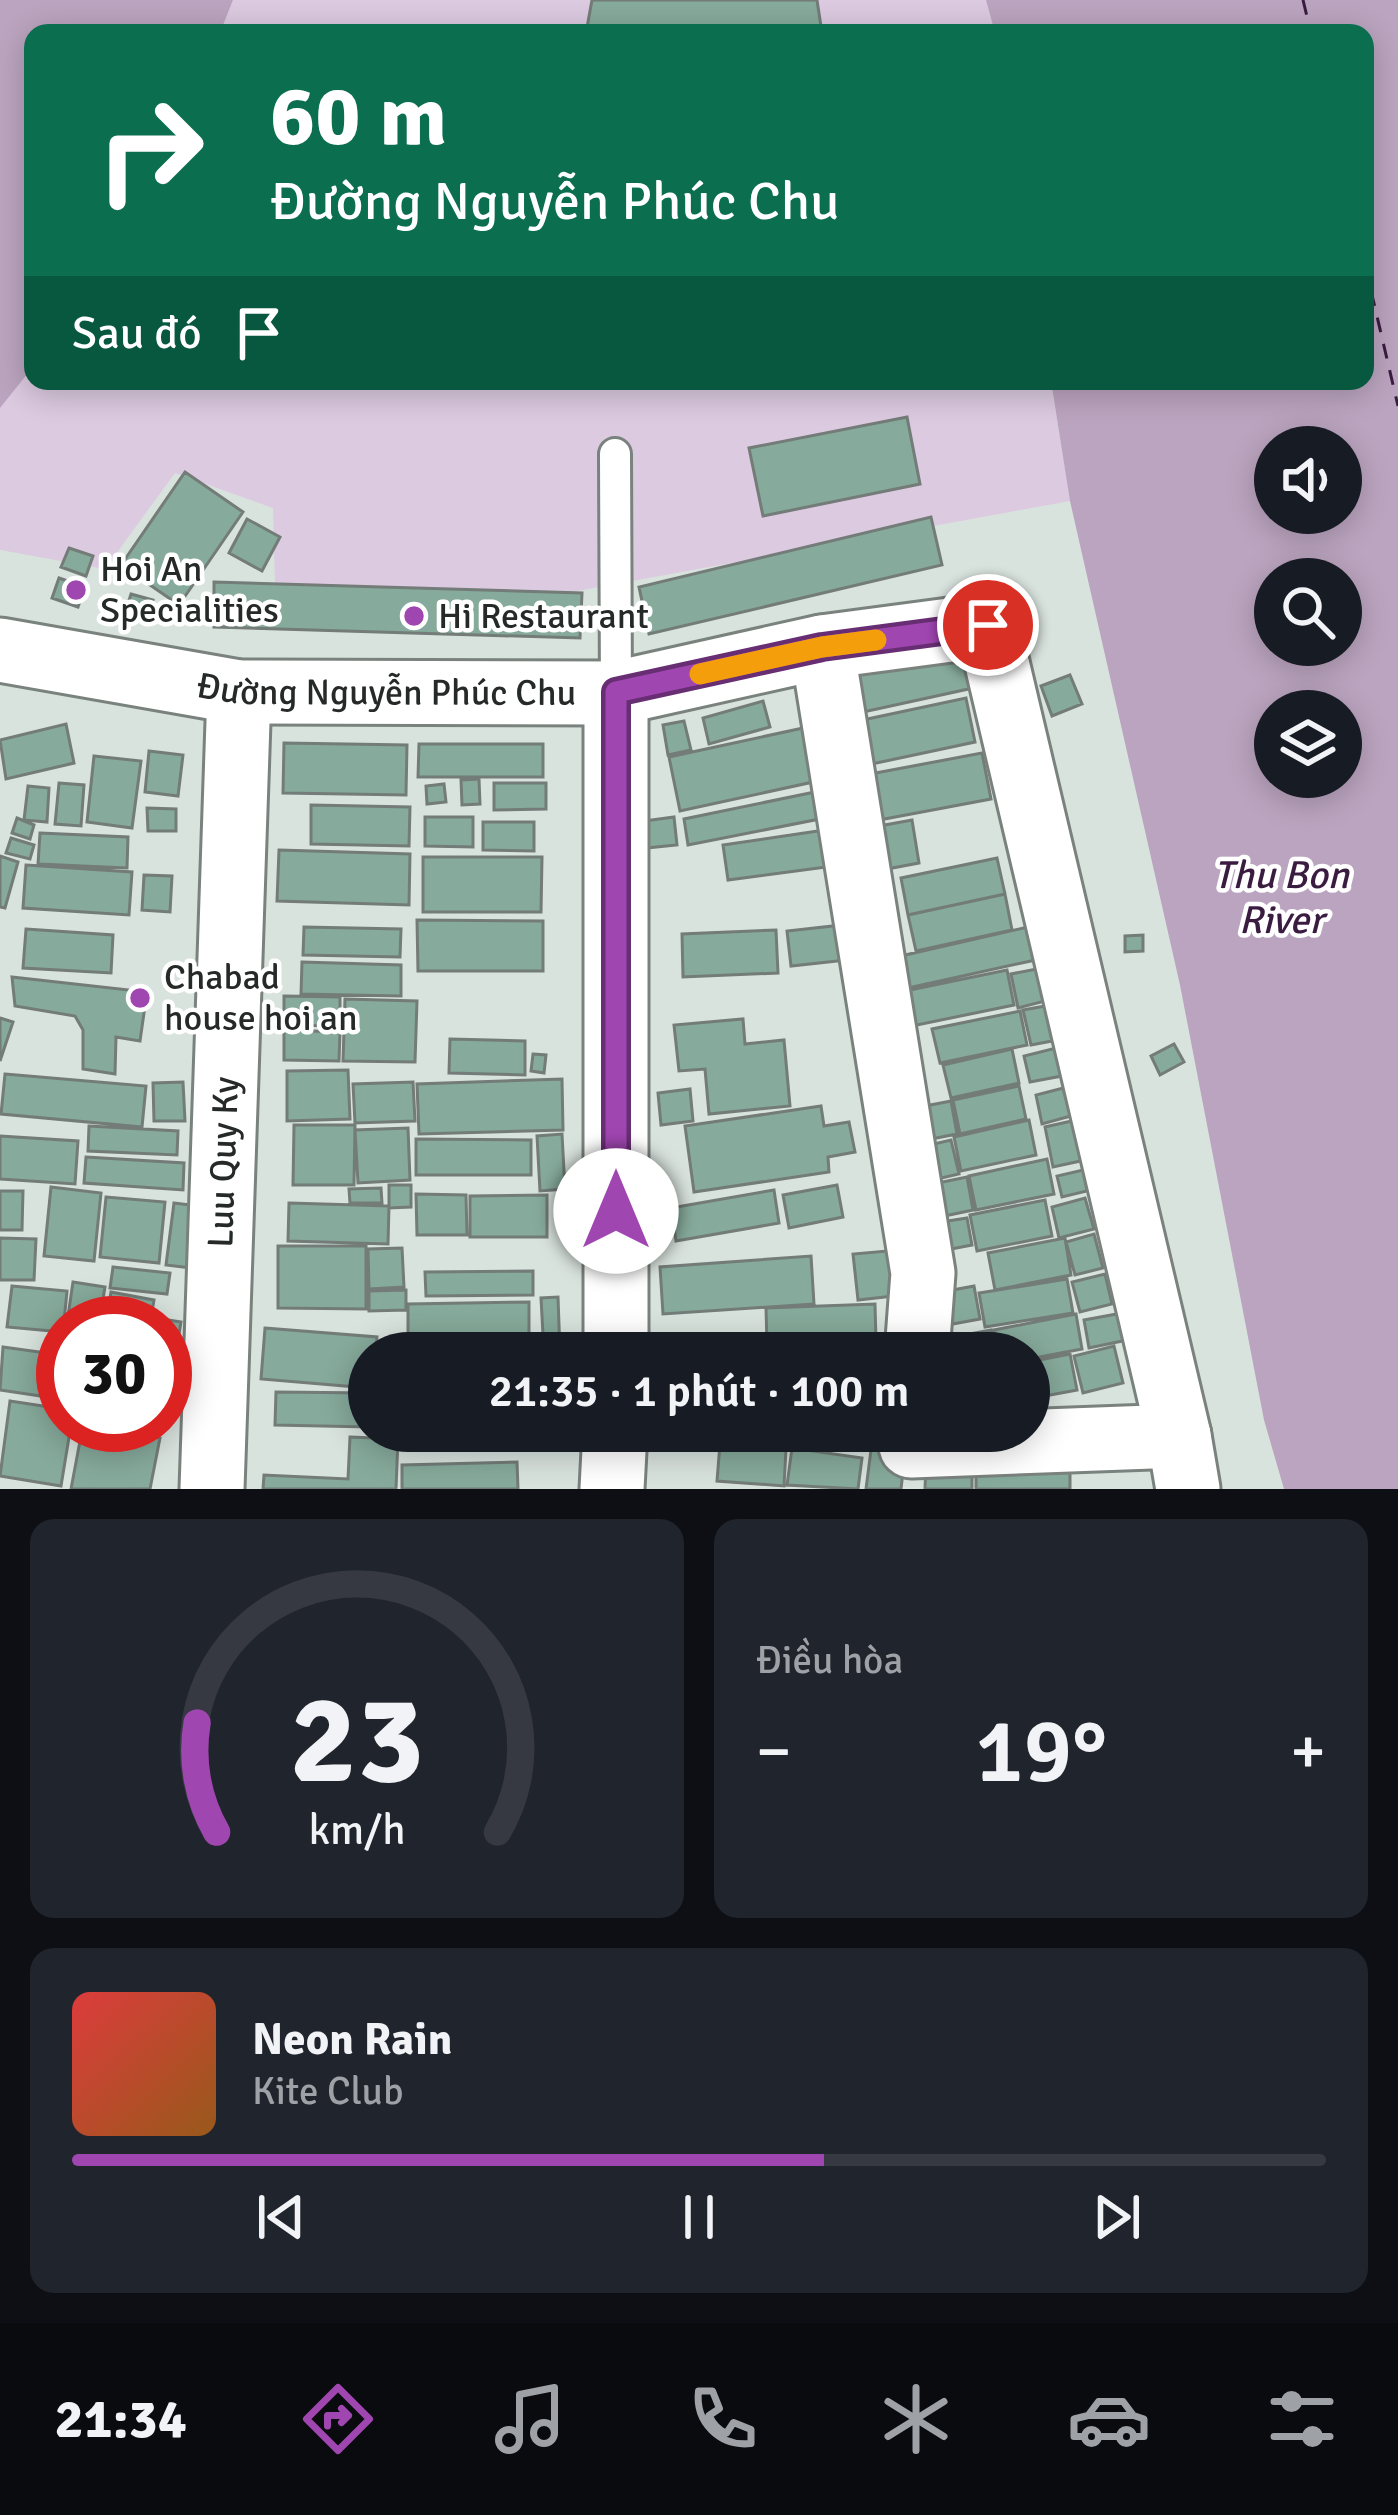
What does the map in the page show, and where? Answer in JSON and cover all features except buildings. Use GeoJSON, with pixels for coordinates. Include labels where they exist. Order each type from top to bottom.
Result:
{"type":"FeatureCollection","features":[{"type":"Feature","properties":{"kind":"street","name":"Đường Nguyễn Phúc Chu"},"geometry":{"type":"LineString","coordinates":[[0,650],[239,692],[616,692],[822,647],[988,625],[1183,1462]]}},
{"type":"Feature","properties":{"kind":"street"},"geometry":{"type":"LineString","coordinates":[[822,647],[922,1273],[918,1332]]}},
{"type":"Feature","properties":{"kind":"street","name":"Luu Quy Ky"},"geometry":{"type":"LineString","coordinates":[[212,1489],[239,692]]}},
{"type":"Feature","properties":{"kind":"street"},"geometry":{"type":"LineString","coordinates":[[616,692],[616,1332]]}},
{"type":"Feature","properties":{"kind":"street"},"geometry":{"type":"LineString","coordinates":[[612,1489],[614,1452]]}},
{"type":"Feature","properties":{"kind":"street"},"geometry":{"type":"LineString","coordinates":[[910,1455],[1183,1462]]}},
{"type":"Feature","properties":{"kind":"lane"},"geometry":{"type":"LineString","coordinates":[[615,454],[616,692]]}},
{"type":"Feature","properties":{"kind":"shaded area"},"geometry":{"type":"Polygon","coordinates":[[[233,0],[986,0],[993,24],[224,24],[233,0]]]}},
{"type":"Feature","properties":{"kind":"shaded area"},"geometry":{"type":"Polygon","coordinates":[[[24,378],[24,390],[1052,390],[1070,501],[561,594],[275,584],[273,508],[175,473],[105,569],[0,550],[0,408],[24,378]]]}},
{"type":"Feature","properties":{"kind":"water"},"geometry":{"type":"Polygon","coordinates":[[[0,0],[233,0],[224,24],[24,24],[24,378],[0,408],[0,0]]]}},
{"type":"Feature","properties":{"kind":"water","name":"Thu Bon River"},"geometry":{"type":"Polygon","coordinates":[[[986,0],[1398,0],[1398,1489],[1284,1489],[1264,1420],[1180,985],[1070,501],[1052,390],[1374,390],[1374,24],[993,24],[986,0]]]}},
{"type":"Feature","properties":{"kind":"ferry route"},"geometry":{"type":"LineString","coordinates":[[1303,0],[1309,24]]}},
{"type":"Feature","properties":{"kind":"ferry route"},"geometry":{"type":"LineString","coordinates":[[1374,303],[1398,406]]}},
{"type":"Feature","properties":{"kind":"slow traffic"},"geometry":{"type":"LineString","coordinates":[[700,674],[876,640]]}},
{"type":"Feature","properties":{"kind":"place","name":"Hoi An Specialities"},"geometry":{"type":"Point","coordinates":[76,590]}},
{"type":"Feature","properties":{"kind":"place","name":"Hi Restaurant"},"geometry":{"type":"Point","coordinates":[414,616]}},
{"type":"Feature","properties":{"kind":"place","name":"Chabad house hoi an"},"geometry":{"type":"Point","coordinates":[140,998]}},
{"type":"Feature","properties":{"kind":"route"},"geometry":{"type":"LineString","coordinates":[[616,1211],[616,692],[822,647],[988,625]]}}]}
